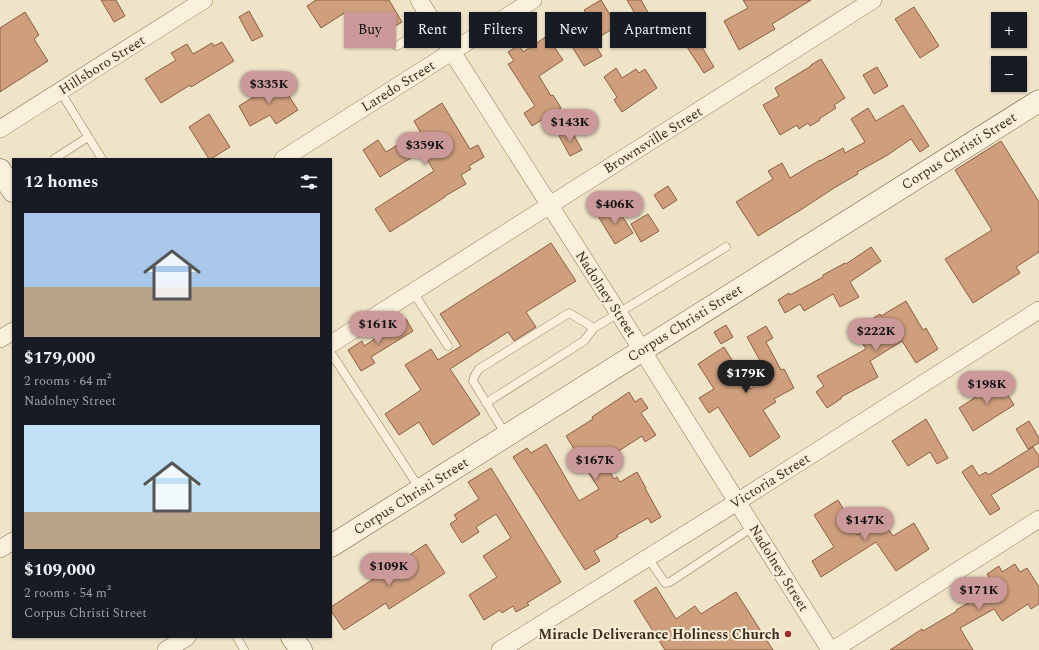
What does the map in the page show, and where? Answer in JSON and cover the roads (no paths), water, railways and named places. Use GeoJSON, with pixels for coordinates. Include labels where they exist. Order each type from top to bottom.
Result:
{"type":"FeatureCollection","features":[{"type":"Feature","properties":{"kind":"street","name":"Hillsboro Street"},"geometry":{"type":"LineString","coordinates":[[0,129],[204,0]]}},
{"type":"Feature","properties":{"kind":"street","name":"Nadolney Street"},"geometry":{"type":"LineString","coordinates":[[419,0],[427,12]]}},
{"type":"Feature","properties":{"kind":"street","name":"Laredo Street"},"geometry":{"type":"LineString","coordinates":[[285,158],[533,0]]}},
{"type":"Feature","properties":{"kind":"street","name":"Brownsville Street"},"geometry":{"type":"LineString","coordinates":[[332,343],[873,0]]}},
{"type":"Feature","properties":{"kind":"street","name":"Nadolney Street"},"geometry":{"type":"LineString","coordinates":[[450,48],[832,650]]}},
{"type":"Feature","properties":{"kind":"street","name":"Corpus Christi Street"},"geometry":{"type":"LineString","coordinates":[[332,545],[1039,101]]}},
{"type":"Feature","properties":{"kind":"street","name":"Victoria Street"},"geometry":{"type":"LineString","coordinates":[[500,650],[737,502],[1039,310]]}},
{"type":"Feature","properties":{"kind":"street"},"geometry":{"type":"LineString","coordinates":[[0,339],[12,332]]}},
{"type":"Feature","properties":{"kind":"street"},"geometry":{"type":"LineString","coordinates":[[832,650],[1039,519]]}},
{"type":"Feature","properties":{"kind":"street"},"geometry":{"type":"LineString","coordinates":[[0,549],[12,542]]}},
{"type":"Feature","properties":{"kind":"street"},"geometry":{"type":"LineString","coordinates":[[166,650],[185,638]]}},
{"type":"Feature","properties":{"kind":"street"},"geometry":{"type":"LineString","coordinates":[[293,638],[301,650]]}},
{"type":"Feature","properties":{"kind":"lane"},"geometry":{"type":"LineString","coordinates":[[397,46],[404,42]]}},
{"type":"Feature","properties":{"kind":"lane"},"geometry":{"type":"LineString","coordinates":[[60,91],[101,158]]}},
{"type":"Feature","properties":{"kind":"lane"},"geometry":{"type":"LineString","coordinates":[[56,158],[88,137]]}},
{"type":"Feature","properties":{"kind":"lane"},"geometry":{"type":"LineString","coordinates":[[486,403],[584,341],[594,328],[726,247]]}},
{"type":"Feature","properties":{"kind":"lane"},"geometry":{"type":"LineString","coordinates":[[413,292],[448,346]]}},
{"type":"Feature","properties":{"kind":"lane"},"geometry":{"type":"LineString","coordinates":[[506,436],[473,382],[479,369],[569,313],[594,328]]}},
{"type":"Feature","properties":{"kind":"lane"},"geometry":{"type":"LineString","coordinates":[[332,355],[420,490]]}},
{"type":"Feature","properties":{"kind":"lane"},"geometry":{"type":"LineString","coordinates":[[648,558],[662,580],[665,583],[670,582],[753,527]]}},
{"type":"Feature","properties":{"kind":"lane"},"geometry":{"type":"LineString","coordinates":[[238,638],[244,650]]}},
{"type":"Feature","properties":{"kind":"place","name":"Miracle Deliverance Holiness Church"},"geometry":{"type":"Point","coordinates":[788,634]}}]}
